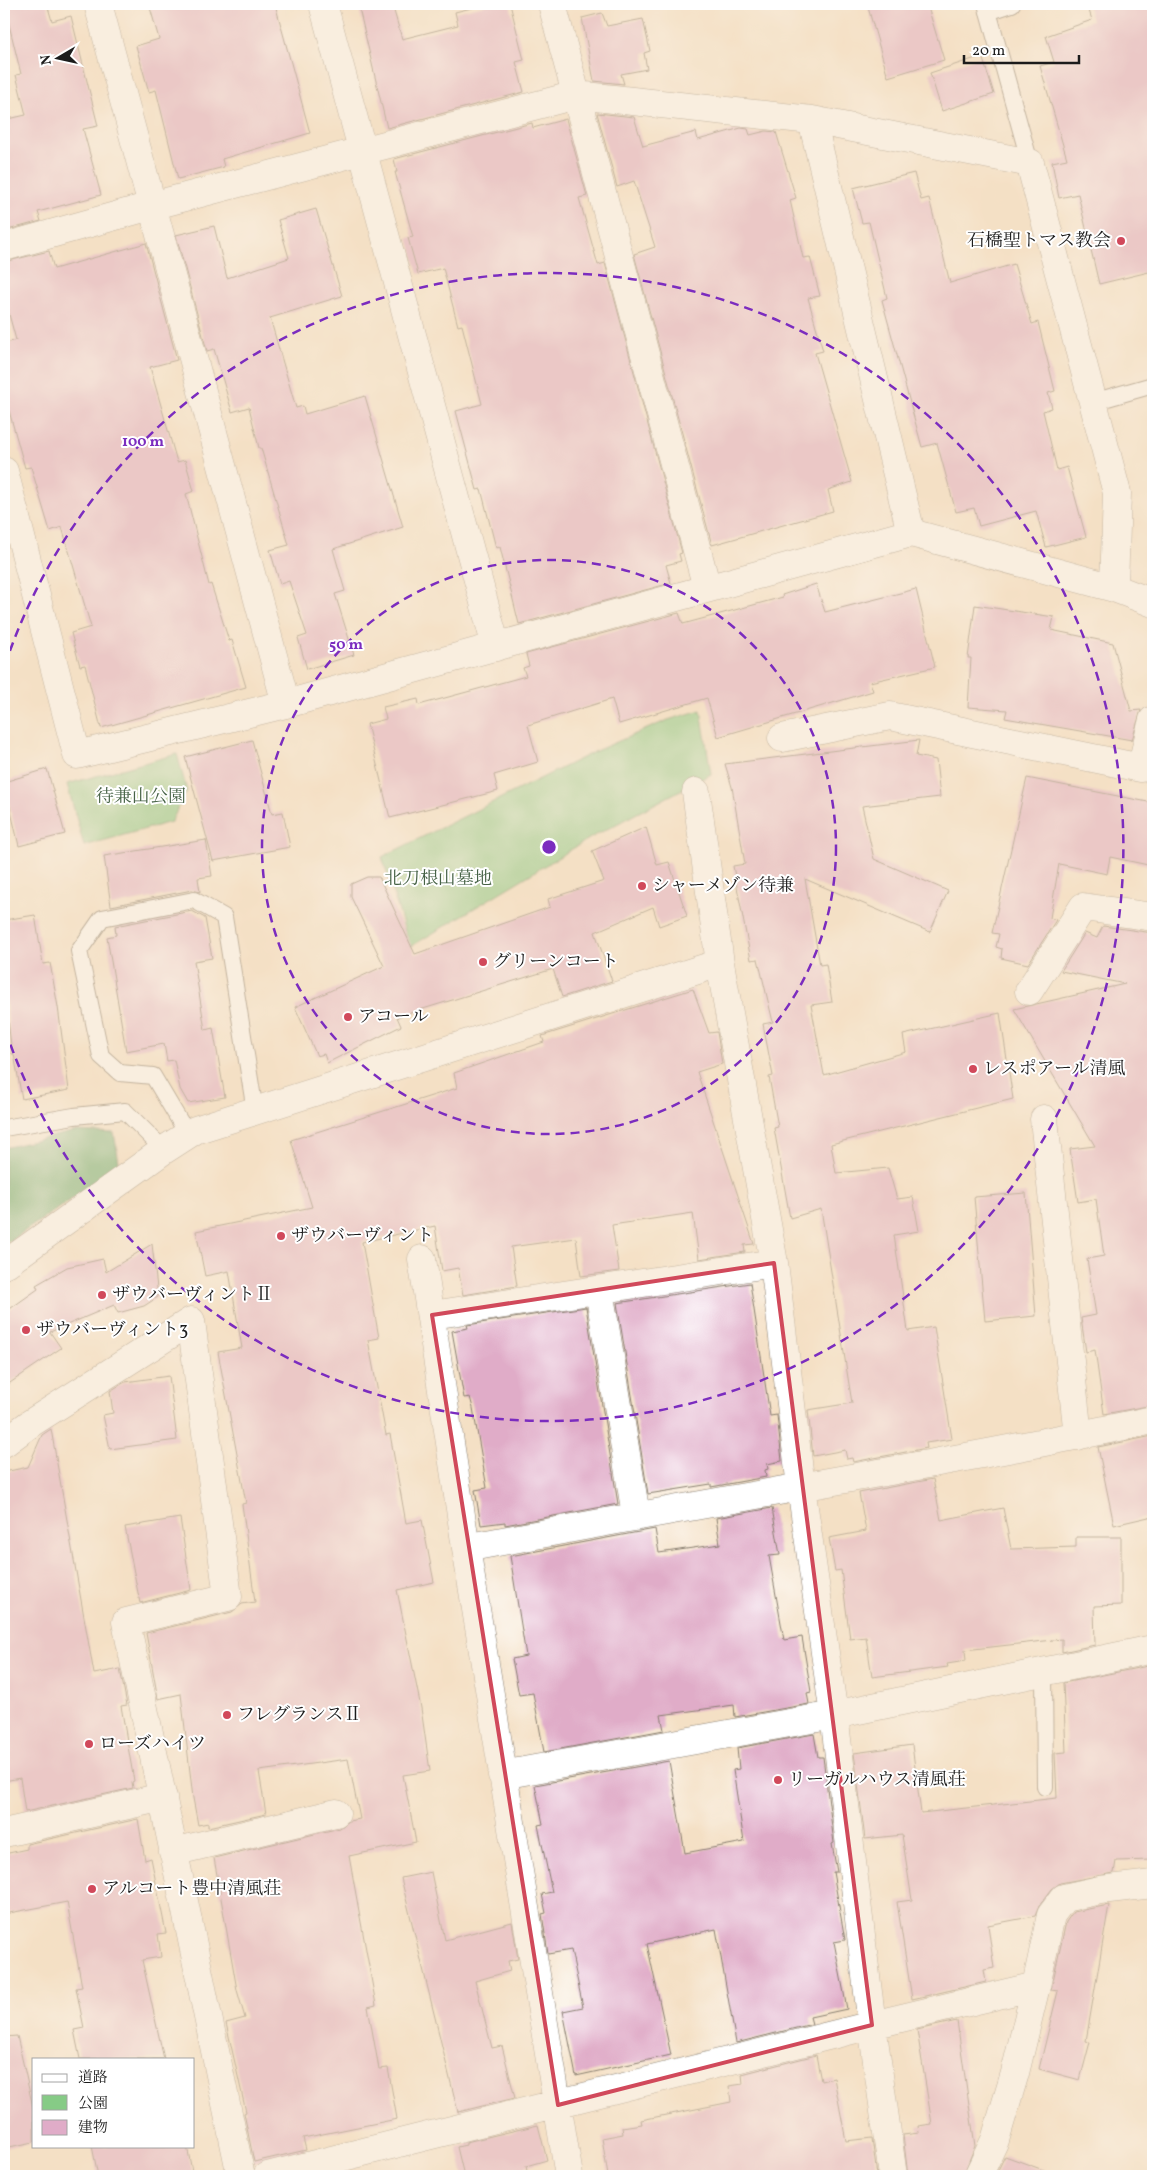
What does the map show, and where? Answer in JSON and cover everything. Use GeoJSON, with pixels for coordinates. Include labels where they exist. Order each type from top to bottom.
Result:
{"type":"FeatureCollection","features":[{"type":"Feature","properties":{"kind":"street"},"geometry":{"type":"LineString","coordinates":[[98,4],[286,704]]}},
{"type":"Feature","properties":{"kind":"street"},"geometry":{"type":"LineString","coordinates":[[323,4],[496,647]]}},
{"type":"Feature","properties":{"kind":"street"},"geometry":{"type":"LineString","coordinates":[[552,4],[707,588]]}},
{"type":"Feature","properties":{"kind":"street"},"geometry":{"type":"LineString","coordinates":[[4,247],[151,206],[576,95],[812,120],[1030,163],[1117,493],[1114,588]]}},
{"type":"Feature","properties":{"kind":"street"},"geometry":{"type":"LineString","coordinates":[[812,120],[911,533]]}},
{"type":"Feature","properties":{"kind":"street"},"geometry":{"type":"LineString","coordinates":[[4,471],[77,755],[286,704],[911,533],[1114,588],[1153,603]]}},
{"type":"Feature","properties":{"kind":"street"},"geometry":{"type":"LineString","coordinates":[[782,738],[890,716],[1141,768],[1153,720]]}},
{"type":"Feature","properties":{"kind":"street"},"geometry":{"type":"LineString","coordinates":[[696,792],[720,962],[774,1263],[801,1488],[834,1715],[872,2025],[893,2176]]}},
{"type":"Feature","properties":{"kind":"street"},"geometry":{"type":"LineString","coordinates":[[1029,991],[1083,907],[1153,917]]}},
{"type":"Feature","properties":{"kind":"street"},"geometry":{"type":"LineString","coordinates":[[4,1265],[164,1150],[195,1130],[720,962]]}},
{"type":"Feature","properties":{"kind":"street"},"geometry":{"type":"LineString","coordinates":[[1044,1119],[1078,1436]]}},
{"type":"Feature","properties":{"kind":"street"},"geometry":{"type":"LineString","coordinates":[[422,1259],[502,1775],[570,2176]]}},
{"type":"Feature","properties":{"kind":"street"},"geometry":{"type":"LineString","coordinates":[[432,1314],[774,1263]]}},
{"type":"Feature","properties":{"kind":"street"},"geometry":{"type":"LineString","coordinates":[[599,1290],[636,1515]]}},
{"type":"Feature","properties":{"kind":"street"},"geometry":{"type":"LineString","coordinates":[[4,1443],[31,1423],[191,1321],[228,1597],[126,1622],[241,2176]]}},
{"type":"Feature","properties":{"kind":"street"},"geometry":{"type":"LineString","coordinates":[[466,1548],[636,1515],[801,1488],[1153,1420]]}},
{"type":"Feature","properties":{"kind":"street"},"geometry":{"type":"LineString","coordinates":[[502,1775],[834,1715],[1153,1649]]}},
{"type":"Feature","properties":{"kind":"street"},"geometry":{"type":"LineString","coordinates":[[4,1833],[163,1796]]}},
{"type":"Feature","properties":{"kind":"street"},"geometry":{"type":"LineString","coordinates":[[173,1852],[336,1813]]}},
{"type":"Feature","properties":{"kind":"street"},"geometry":{"type":"LineString","coordinates":[[978,2176],[995,2140],[1015,2073],[1051,1915],[1064,1898],[1100,1890],[1153,1884]]}},
{"type":"Feature","properties":{"kind":"street"},"geometry":{"type":"LineString","coordinates":[[267,2176],[1036,1986]]}},
{"type":"Feature","properties":{"kind":"lane"},"geometry":{"type":"LineString","coordinates":[[1012,4],[987,8],[1030,163]]}},
{"type":"Feature","properties":{"kind":"lane"},"geometry":{"type":"LineString","coordinates":[[1093,402],[1153,385]]}},
{"type":"Feature","properties":{"kind":"lane"},"geometry":{"type":"LineString","coordinates":[[188,1134],[153,1076],[120,1073],[101,1056],[79,951],[102,918],[194,900],[224,917],[256,1111]]}},
{"type":"Feature","properties":{"kind":"lane"},"geometry":{"type":"LineString","coordinates":[[4,1128],[74,1116],[125,1111],[164,1150]]}},
{"type":"Feature","properties":{"kind":"lane"},"geometry":{"type":"LineString","coordinates":[[1044,1672],[1045,1787]]}},
{"type":"Feature","properties":{"kind":"highlighted area"},"geometry":{"type":"Polygon","coordinates":[[[774,1263],[872,2025],[558,2105],[432,1315],[774,1263]]]}},
{"type":"Feature","properties":{"kind":"green space","name":"北刀根山墓地"},"geometry":{"type":"Polygon","coordinates":[[[701,710],[711,774],[592,837],[410,947],[382,857],[598,750],[668,720],[701,710]]]}},
{"type":"Feature","properties":{"kind":"green space","name":"待兼山公園"},"geometry":{"type":"Polygon","coordinates":[[[177,754],[187,791],[171,822],[84,846],[67,784],[177,754]]]}},
{"type":"Feature","properties":{"kind":"green space"},"geometry":{"type":"Polygon","coordinates":[[[76,1131],[114,1133],[119,1162],[90,1187],[4,1245],[4,1148],[76,1131]]]}},
{"type":"Feature","properties":{"kind":"building"},"geometry":{"type":"Polygon","coordinates":[[[4,4],[47,4],[52,21],[71,16],[98,126],[83,129],[101,195],[38,212],[41,221],[4,231],[4,120],[26,115],[16,75],[21,74],[4,4]]]}},
{"type":"Feature","properties":{"kind":"building"},"geometry":{"type":"Polygon","coordinates":[[[149,4],[275,4],[310,133],[222,159],[224,167],[178,179],[156,90],[149,92],[136,46],[159,39],[149,4]]]}},
{"type":"Feature","properties":{"kind":"building"},"geometry":{"type":"Polygon","coordinates":[[[358,4],[392,4],[402,39],[458,25],[455,12],[488,4],[510,4],[524,60],[516,62],[524,92],[387,128],[358,4]]]}},
{"type":"Feature","properties":{"kind":"building"},"geometry":{"type":"Polygon","coordinates":[[[867,4],[927,4],[944,60],[888,77],[867,4]]]}},
{"type":"Feature","properties":{"kind":"building"},"geometry":{"type":"Polygon","coordinates":[[[1087,4],[1148,4],[1153,19],[1153,271],[1099,284],[1078,194],[1059,198],[1052,162],[1067,159],[1040,66],[1054,62],[1046,36],[1092,20],[1087,4]]]}},
{"type":"Feature","properties":{"kind":"building"},"geometry":{"type":"Polygon","coordinates":[[[602,13],[607,26],[643,19],[650,51],[644,53],[647,69],[621,74],[624,84],[594,81],[582,18],[602,13]]]}},
{"type":"Feature","properties":{"kind":"building"},"geometry":{"type":"Polygon","coordinates":[[[982,56],[994,94],[942,111],[930,73],[982,56]]]}},
{"type":"Feature","properties":{"kind":"building"},"geometry":{"type":"Polygon","coordinates":[[[597,113],[634,117],[643,146],[696,132],[698,140],[741,128],[748,129],[750,135],[766,131],[776,132],[796,198],[790,200],[803,258],[810,257],[820,296],[808,298],[823,351],[815,353],[852,482],[828,490],[833,511],[712,545],[634,254],[655,247],[634,181],[617,187],[597,113]]]}},
{"type":"Feature","properties":{"kind":"building"},"geometry":{"type":"Polygon","coordinates":[[[566,119],[587,196],[579,198],[598,265],[605,263],[682,553],[679,554],[681,561],[666,565],[671,583],[519,624],[500,547],[496,548],[481,489],[477,490],[456,411],[482,404],[462,325],[458,326],[443,268],[418,274],[408,238],[413,237],[395,172],[397,172],[394,159],[532,123],[533,128],[566,119]]]}},
{"type":"Feature","properties":{"kind":"building"},"geometry":{"type":"Polygon","coordinates":[[[914,173],[921,200],[929,198],[950,283],[1014,264],[1032,324],[1038,322],[1055,391],[1048,393],[1052,408],[1043,411],[1057,470],[1067,467],[1086,537],[1046,547],[1036,511],[979,526],[974,508],[956,512],[937,443],[922,447],[882,300],[887,298],[869,222],[862,223],[853,188],[914,173]]]}},
{"type":"Feature","properties":{"kind":"building"},"geometry":{"type":"Polygon","coordinates":[[[316,209],[342,296],[270,318],[296,408],[303,406],[305,414],[365,396],[403,527],[333,549],[345,591],[335,594],[354,655],[307,669],[298,638],[307,635],[289,581],[280,584],[270,550],[289,545],[261,448],[259,448],[249,407],[232,412],[214,349],[207,351],[176,235],[214,226],[227,278],[289,258],[278,220],[316,209]]]}},
{"type":"Feature","properties":{"kind":"building"},"geometry":{"type":"Polygon","coordinates":[[[146,243],[177,360],[150,367],[177,462],[185,460],[194,491],[186,494],[209,585],[211,584],[229,641],[232,640],[246,687],[101,728],[85,665],[80,666],[71,633],[91,627],[62,527],[50,531],[31,467],[25,468],[4,393],[4,344],[16,340],[4,296],[4,262],[49,251],[54,269],[146,243]]]}},
{"type":"Feature","properties":{"kind":"building"},"geometry":{"type":"Polygon","coordinates":[[[816,584],[825,612],[916,589],[935,667],[870,682],[873,691],[718,737],[707,698],[619,724],[612,699],[528,725],[538,762],[494,775],[498,791],[390,818],[367,724],[386,719],[383,707],[418,699],[419,705],[526,676],[523,668],[529,666],[526,654],[679,613],[683,624],[783,597],[782,595],[816,584]]]}},
{"type":"Feature","properties":{"kind":"building"},"geometry":{"type":"Polygon","coordinates":[[[975,605],[1054,617],[1051,630],[1113,643],[1131,711],[1141,710],[1132,740],[1005,718],[1007,710],[968,707],[971,658],[968,658],[975,605]]]}},
{"type":"Feature","properties":{"kind":"building"},"geometry":{"type":"Polygon","coordinates":[[[252,740],[272,814],[283,812],[290,847],[213,861],[185,757],[252,740]]]}},
{"type":"Feature","properties":{"kind":"building"},"geometry":{"type":"Polygon","coordinates":[[[919,740],[916,756],[936,760],[940,797],[862,806],[874,859],[948,891],[930,932],[805,879],[820,965],[826,964],[832,1002],[811,1005],[824,1075],[906,1052],[903,1035],[1000,1013],[1013,1099],[831,1144],[836,1173],[888,1168],[897,1199],[913,1197],[919,1231],[894,1235],[908,1331],[934,1327],[952,1439],[926,1443],[927,1448],[853,1462],[852,1458],[847,1459],[845,1450],[813,1456],[808,1410],[852,1403],[821,1209],[790,1218],[774,1128],[778,1127],[769,1077],[773,1076],[763,1024],[773,1022],[758,959],[751,960],[733,866],[745,864],[732,787],[725,764],[919,740]]]}},
{"type":"Feature","properties":{"kind":"building"},"geometry":{"type":"Polygon","coordinates":[[[47,769],[65,834],[19,846],[4,782],[47,769]]]}},
{"type":"Feature","properties":{"kind":"building"},"geometry":{"type":"Polygon","coordinates":[[[1027,778],[1153,803],[1153,866],[1110,857],[1107,874],[1059,864],[1050,918],[1056,920],[1028,964],[1001,958],[1002,949],[996,947],[999,934],[992,933],[1027,778]]]}},
{"type":"Feature","properties":{"kind":"building"},"geometry":{"type":"Polygon","coordinates":[[[646,827],[657,865],[669,862],[687,916],[659,926],[653,907],[595,932],[612,981],[562,997],[553,969],[397,1017],[401,1026],[327,1063],[324,1054],[317,1056],[295,1007],[384,966],[351,897],[351,884],[367,877],[379,877],[415,954],[550,907],[548,899],[604,881],[592,851],[646,827]]]}},
{"type":"Feature","properties":{"kind":"building"},"geometry":{"type":"Polygon","coordinates":[[[206,840],[212,876],[198,878],[200,892],[192,890],[111,906],[104,856],[206,840]]]}},
{"type":"Feature","properties":{"kind":"building"},"geometry":{"type":"Polygon","coordinates":[[[192,911],[205,918],[212,958],[194,961],[205,1030],[213,1028],[225,1097],[188,1103],[180,1089],[174,1060],[167,1061],[164,1044],[126,1051],[107,937],[116,935],[115,926],[192,911]]]}},
{"type":"Feature","properties":{"kind":"building"},"geometry":{"type":"Polygon","coordinates":[[[35,915],[43,964],[50,963],[69,1090],[22,1099],[14,1054],[12,1054],[4,986],[4,920],[35,915]]]}},
{"type":"Feature","properties":{"kind":"building"},"geometry":{"type":"Polygon","coordinates":[[[1103,926],[1153,933],[1153,1405],[1104,1414],[1095,1350],[1086,1352],[1081,1318],[1096,1315],[1087,1259],[1104,1256],[1096,1199],[1078,1202],[1070,1149],[1095,1146],[1014,1009],[1125,984],[1061,971],[1085,933],[1097,938],[1103,926]]]}},
{"type":"Feature","properties":{"kind":"building"},"geometry":{"type":"Polygon","coordinates":[[[693,989],[709,1033],[717,1032],[722,1064],[697,1072],[754,1244],[744,1245],[745,1252],[699,1259],[693,1213],[612,1225],[619,1271],[581,1276],[576,1238],[511,1247],[517,1286],[463,1295],[458,1268],[442,1271],[435,1226],[362,1242],[379,1338],[368,1340],[386,1435],[390,1434],[406,1523],[422,1520],[434,1582],[397,1590],[421,1708],[430,1771],[403,1775],[416,1842],[349,1856],[376,2005],[368,2007],[379,2069],[388,2068],[397,2119],[303,2138],[306,2150],[254,2162],[244,2113],[246,2112],[226,2023],[245,2018],[237,1990],[214,1858],[340,1828],[349,1821],[360,1819],[348,1759],[259,1771],[266,1814],[208,1827],[208,1823],[198,1825],[181,1694],[158,1699],[146,1633],[232,1612],[242,1604],[255,1602],[242,1504],[246,1503],[218,1352],[242,1348],[229,1271],[205,1276],[196,1231],[312,1207],[291,1140],[457,1088],[454,1073],[544,1042],[542,1036],[693,989]]]}},
{"type":"Feature","properties":{"kind":"building"},"geometry":{"type":"Polygon","coordinates":[[[1026,1193],[1036,1316],[985,1321],[974,1197],[1026,1193]]]}},
{"type":"Feature","properties":{"kind":"building","name":"ザウバーヴィントⅡ"},"geometry":{"type":"Polygon","coordinates":[[[152,1244],[158,1297],[144,1306],[118,1313],[114,1305],[50,1332],[61,1348],[4,1387],[4,1313],[38,1289],[36,1285],[67,1267],[103,1259],[106,1272],[152,1244]]]}},
{"type":"Feature","properties":{"kind":"building"},"geometry":{"type":"Polygon","coordinates":[[[750,1283],[770,1416],[777,1415],[782,1461],[767,1464],[768,1469],[765,1470],[766,1477],[711,1487],[711,1484],[648,1494],[617,1303],[750,1283]]]}},
{"type":"Feature","properties":{"kind":"building"},"geometry":{"type":"Polygon","coordinates":[[[586,1307],[618,1504],[505,1525],[505,1522],[481,1525],[475,1490],[487,1488],[473,1408],[470,1397],[464,1398],[452,1331],[468,1328],[467,1325],[586,1307]]]}},
{"type":"Feature","properties":{"kind":"building"},"geometry":{"type":"Polygon","coordinates":[[[169,1376],[177,1440],[110,1449],[103,1415],[113,1413],[110,1391],[125,1382],[169,1376]]]}},
{"type":"Feature","properties":{"kind":"building"},"geometry":{"type":"Polygon","coordinates":[[[51,1429],[94,1674],[120,1669],[127,1705],[121,1706],[134,1781],[132,1782],[133,1788],[25,1812],[20,1778],[4,1781],[4,1472],[28,1467],[42,1435],[51,1429]]]}},
{"type":"Feature","properties":{"kind":"building"},"geometry":{"type":"Polygon","coordinates":[[[1153,1436],[1153,1516],[1114,1525],[1098,1447],[1153,1436]]]}},
{"type":"Feature","properties":{"kind":"building"},"geometry":{"type":"Polygon","coordinates":[[[933,1479],[941,1520],[1003,1508],[1011,1549],[1076,1547],[1076,1537],[1121,1537],[1121,1605],[1094,1606],[1095,1645],[1062,1652],[1062,1639],[965,1650],[966,1661],[947,1664],[948,1667],[872,1677],[866,1637],[850,1639],[841,1570],[835,1571],[829,1538],[866,1531],[859,1493],[933,1479]]]}},
{"type":"Feature","properties":{"kind":"building"},"geometry":{"type":"Polygon","coordinates":[[[772,1508],[780,1555],[769,1556],[784,1640],[802,1637],[811,1692],[807,1693],[809,1704],[735,1717],[734,1705],[661,1715],[664,1730],[544,1752],[533,1693],[519,1695],[512,1659],[526,1656],[510,1556],[655,1529],[659,1553],[720,1544],[716,1518],[772,1508]]]}},
{"type":"Feature","properties":{"kind":"building"},"geometry":{"type":"Polygon","coordinates":[[[180,1518],[191,1590],[140,1603],[125,1527],[180,1518]]]}},
{"type":"Feature","properties":{"kind":"building"},"geometry":{"type":"Polygon","coordinates":[[[1153,1665],[1153,1860],[1116,1861],[1114,1873],[1060,1883],[1052,1889],[1039,1906],[1035,1916],[988,1925],[994,1968],[984,1970],[986,1982],[912,1999],[897,1902],[912,1900],[902,1835],[865,1839],[854,1753],[912,1745],[921,1813],[1057,1798],[1055,1753],[1066,1752],[1063,1683],[1153,1665]]]}},
{"type":"Feature","properties":{"kind":"building"},"geometry":{"type":"Polygon","coordinates":[[[814,1734],[818,1757],[823,1757],[834,1843],[832,1844],[837,1872],[833,1872],[845,1940],[834,1942],[847,2009],[810,2017],[812,2024],[736,2043],[716,1929],[647,1944],[671,2055],[576,2076],[563,2011],[583,2007],[571,1950],[548,1954],[542,1914],[546,1913],[542,1894],[552,1892],[538,1825],[543,1824],[535,1785],[669,1761],[685,1853],[744,1842],[733,1770],[739,1769],[737,1748],[814,1734]]]}},
{"type":"Feature","properties":{"kind":"building","name":"アルコート豊中清風荘"},"geometry":{"type":"Polygon","coordinates":[[[138,1819],[145,1860],[151,1858],[166,1933],[158,1934],[161,1957],[142,1960],[164,2058],[80,2058],[74,2030],[84,2028],[76,1988],[82,1987],[67,1902],[4,1914],[4,1854],[27,1849],[27,1844],[138,1819]]]}},
{"type":"Feature","properties":{"kind":"building"},"geometry":{"type":"Polygon","coordinates":[[[431,1872],[445,1940],[512,1922],[518,1959],[508,1961],[510,1971],[475,1981],[492,2048],[502,2046],[515,2098],[458,2112],[401,1878],[431,1872]]]}},
{"type":"Feature","properties":{"kind":"building"},"geometry":{"type":"Polygon","coordinates":[[[1109,1905],[1086,2041],[1090,2042],[1080,2080],[1039,2069],[1058,1991],[1051,1990],[1066,1922],[1073,1912],[1109,1905]]]}},
{"type":"Feature","properties":{"kind":"building"},"geometry":{"type":"Polygon","coordinates":[[[957,2021],[975,2146],[963,2176],[908,2176],[903,2135],[919,2133],[918,2126],[932,2124],[917,2030],[957,2021]]]}},
{"type":"Feature","properties":{"kind":"building"},"geometry":{"type":"Polygon","coordinates":[[[17,2036],[32,2103],[32,2142],[4,2148],[4,2037],[17,2036]]]}},
{"type":"Feature","properties":{"kind":"building"},"geometry":{"type":"Polygon","coordinates":[[[816,2055],[821,2081],[834,2078],[846,2141],[872,2138],[877,2176],[608,2176],[602,2138],[623,2134],[622,2127],[642,2124],[641,2120],[731,2102],[729,2086],[743,2084],[742,2074],[816,2055]]]}},
{"type":"Feature","properties":{"kind":"building"},"geometry":{"type":"Polygon","coordinates":[[[538,2125],[547,2160],[526,2166],[528,2176],[464,2176],[457,2147],[466,2145],[466,2142],[538,2125]]]}},
{"type":"Feature","properties":{"kind":"building"},"geometry":{"type":"Polygon","coordinates":[[[92,2148],[187,2148],[193,2176],[98,2176],[92,2148]]]}},
{"type":"Feature","properties":{"kind":"building"},"geometry":{"type":"Polygon","coordinates":[[[1005,2156],[1049,2172],[1049,2176],[995,2176],[1005,2156]]]}},
{"type":"Feature","properties":{"kind":"place","name":"石橋聖トマス教会"},"geometry":{"type":"Point","coordinates":[1121,241]}},
{"type":"Feature","properties":{"kind":"place","name":"シャーメゾン待兼"},"geometry":{"type":"Point","coordinates":[642,886]}},
{"type":"Feature","properties":{"kind":"place","name":"グリーンコート"},"geometry":{"type":"Point","coordinates":[483,962]}},
{"type":"Feature","properties":{"kind":"place","name":"アコール"},"geometry":{"type":"Point","coordinates":[348,1017]}},
{"type":"Feature","properties":{"kind":"place","name":"レスポアール清風"},"geometry":{"type":"Point","coordinates":[973,1069]}},
{"type":"Feature","properties":{"kind":"place","name":"ザウバーヴィント"},"geometry":{"type":"Point","coordinates":[281,1236]}},
{"type":"Feature","properties":{"kind":"place","name":"ザウバーヴィントⅡ"},"geometry":{"type":"Point","coordinates":[102,1295]}},
{"type":"Feature","properties":{"kind":"place","name":"ザウバーヴィント3"},"geometry":{"type":"Point","coordinates":[26,1330]}},
{"type":"Feature","properties":{"kind":"place","name":"フレグランスⅡ"},"geometry":{"type":"Point","coordinates":[227,1715]}},
{"type":"Feature","properties":{"kind":"place","name":"ローズハイツ"},"geometry":{"type":"Point","coordinates":[89,1744]}},
{"type":"Feature","properties":{"kind":"place","name":"リーガルハウス清風荘"},"geometry":{"type":"Point","coordinates":[778,1780]}},
{"type":"Feature","properties":{"kind":"place","name":"アルコート豊中清風荘"},"geometry":{"type":"Point","coordinates":[92,1889]}}]}
